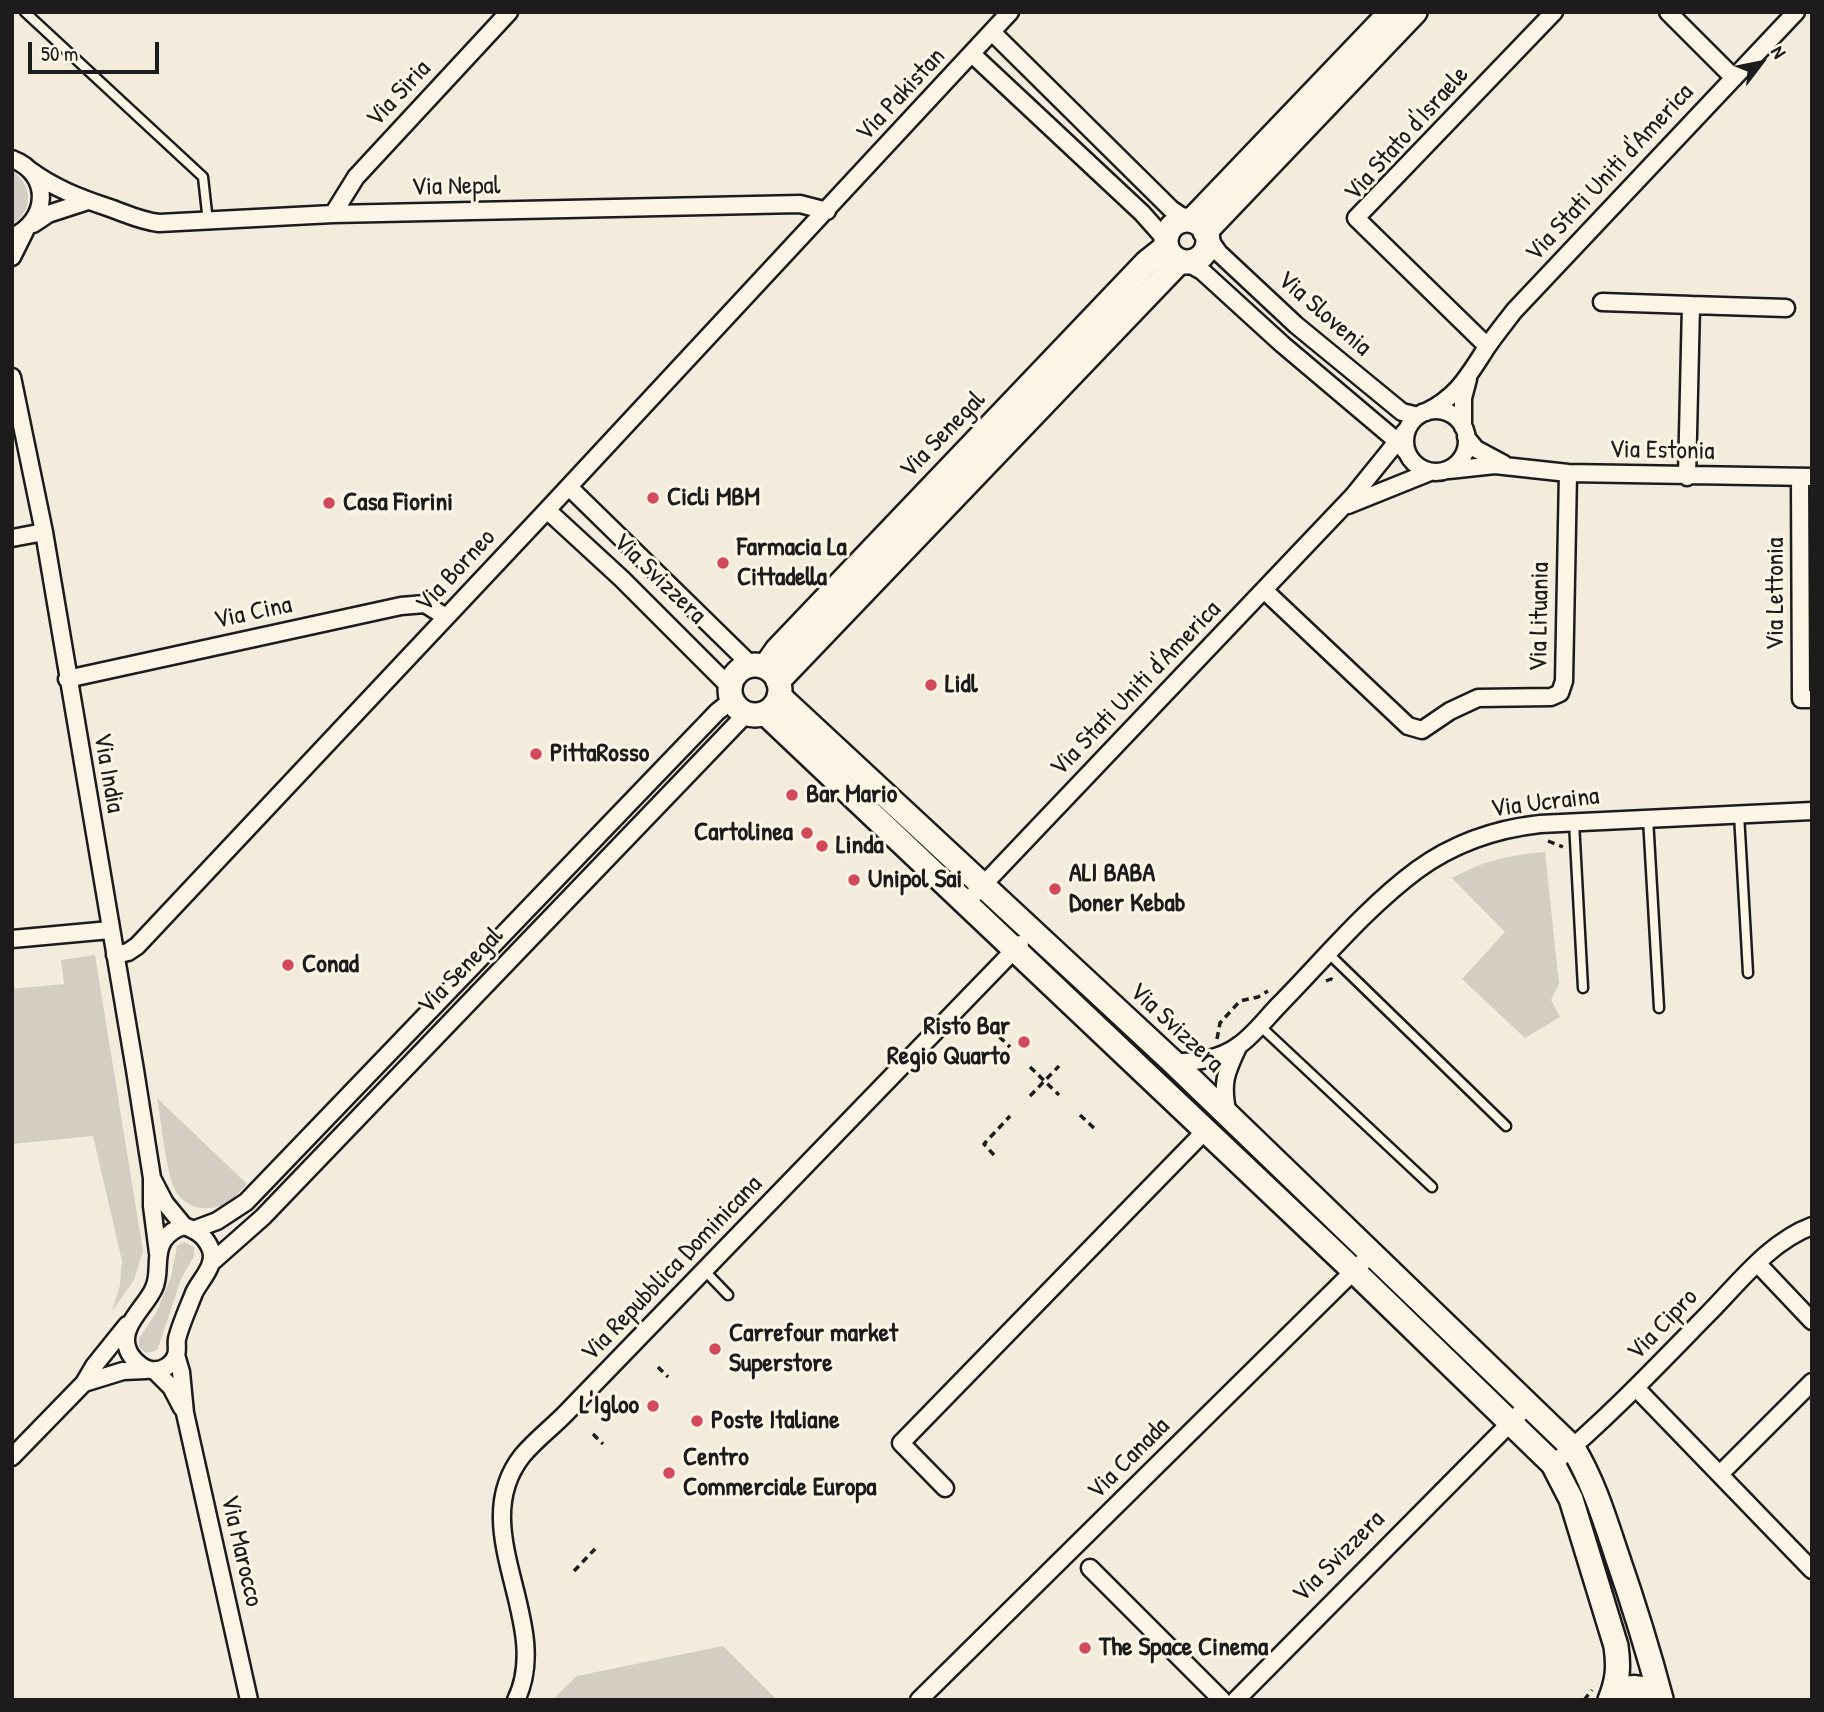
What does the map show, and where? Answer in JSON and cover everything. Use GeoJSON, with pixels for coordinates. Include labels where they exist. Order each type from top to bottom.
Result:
{"type":"FeatureCollection","features":[{"type":"Feature","properties":{"kind":"main road"},"geometry":{"type":"LineString","coordinates":[[1198,227],[1391,12]]}},
{"type":"Feature","properties":{"kind":"main road"},"geometry":{"type":"LineString","coordinates":[[1198,227],[1415,12]]}},
{"type":"Feature","properties":{"kind":"main road"},"geometry":{"type":"LineString","coordinates":[[1174,223],[1198,227],[1206,249],[1192,261],[1175,252],[1170,228],[1174,223]]}},
{"type":"Feature","properties":{"kind":"main road","name":"Via Senegal"},"geometry":{"type":"LineString","coordinates":[[756,690],[1175,252]]}},
{"type":"Feature","properties":{"kind":"main road","name":"Via Svizzera"},"geometry":{"type":"LineString","coordinates":[[756,690],[849,777],[919,828],[1173,1062],[1573,1448],[1597,1497],[1654,1666],[1661,1700]]}},
{"type":"Feature","properties":{"kind":"main road","name":"Via Svizzera"},"geometry":{"type":"LineString","coordinates":[[849,777],[903,845],[1354,1271],[1553,1464],[1571,1499],[1616,1646],[1618,1681],[1611,1700]]}},
{"type":"Feature","properties":{"kind":"main road"},"geometry":{"type":"LineString","coordinates":[[1611,1700],[1624,1690],[1634,1687],[1654,1692],[1661,1700]]}},
{"type":"Feature","properties":{"kind":"street","name":"Via Siria"},"geometry":{"type":"LineString","coordinates":[[333,214],[356,177],[509,12]]}},
{"type":"Feature","properties":{"kind":"street","name":"Via Pakistan"},"geometry":{"type":"LineString","coordinates":[[827,211],[1010,12]]}},
{"type":"Feature","properties":{"kind":"street","name":"Via Stato d'Israele"},"geometry":{"type":"LineString","coordinates":[[1487,346],[1356,218],[1554,12]]}},
{"type":"Feature","properties":{"kind":"street"},"geometry":{"type":"LineString","coordinates":[[1668,12],[1734,78]]}},
{"type":"Feature","properties":{"kind":"street","name":"Via Stati Uniti d'America"},"geometry":{"type":"LineString","coordinates":[[965,904],[1342,508],[1405,434],[1443,404],[1469,377],[1487,346],[1514,311],[1796,12]]}},
{"type":"Feature","properties":{"kind":"street","name":"Via Slovenia"},"geometry":{"type":"LineString","coordinates":[[992,33],[1171,209],[1198,227],[1219,253],[1296,324],[1402,412],[1405,434]]}},
{"type":"Feature","properties":{"kind":"street","name":"Via Slovenia"},"geometry":{"type":"LineString","coordinates":[[972,54],[1142,213],[1175,252],[1202,271],[1282,344],[1405,434]]}},
{"type":"Feature","properties":{"kind":"street","name":"Via Nepal"},"geometry":{"type":"LineString","coordinates":[[12,159],[46,182],[88,201],[147,222],[208,222],[333,214],[800,204],[827,211]]}},
{"type":"Feature","properties":{"kind":"street"},"geometry":{"type":"LineString","coordinates":[[12,257],[22,231],[41,205],[38,181],[32,171]]}},
{"type":"Feature","properties":{"kind":"street"},"geometry":{"type":"LineString","coordinates":[[22,231],[48,214],[88,201]]}},
{"type":"Feature","properties":{"kind":"street","name":"Via Borneo"},"geometry":{"type":"LineString","coordinates":[[115,955],[128,952],[137,946],[827,211]]}},
{"type":"Feature","properties":{"kind":"street"},"geometry":{"type":"LineString","coordinates":[[1602,302],[1786,308]]}},
{"type":"Feature","properties":{"kind":"street"},"geometry":{"type":"LineString","coordinates":[[1687,477],[1691,305]]}},
{"type":"Feature","properties":{"kind":"street","name":"Via India"},"geometry":{"type":"LineString","coordinates":[[12,377],[44,533],[152,1178],[152,1206],[158,1253],[157,1279],[154,1290],[136,1315]]}},
{"type":"Feature","properties":{"kind":"street","name":"Via Stati Uniti d'America"},"geometry":{"type":"LineString","coordinates":[[1465,432],[1463,398],[1469,377]]}},
{"type":"Feature","properties":{"kind":"street"},"geometry":{"type":"LineString","coordinates":[[1437,410],[1457,418],[1465,432],[1463,457],[1449,470],[1430,471],[1421,468],[1405,434],[1437,410]]}},
{"type":"Feature","properties":{"kind":"street","name":"Via Estonia"},"geometry":{"type":"LineString","coordinates":[[1465,432],[1476,449],[1512,468]]}},
{"type":"Feature","properties":{"kind":"street","name":"Via Estonia"},"geometry":{"type":"LineString","coordinates":[[1449,470],[1495,465],[1568,473],[1806,477]]}},
{"type":"Feature","properties":{"kind":"street","name":"Via Stati Uniti d'America"},"geometry":{"type":"LineString","coordinates":[[1342,508],[1430,471]]}},
{"type":"Feature","properties":{"kind":"street","name":"Via Lituania"},"geometry":{"type":"LineString","coordinates":[[1264,590],[1408,726],[1415,729],[1422,730],[1450,710],[1478,698],[1550,697],[1560,693],[1564,681],[1568,473]]}},
{"type":"Feature","properties":{"kind":"street","name":"Via Lettonia"},"geometry":{"type":"LineString","coordinates":[[1806,477],[1801,699],[1812,699]]}},
{"type":"Feature","properties":{"kind":"street","name":"Via Svizzera"},"geometry":{"type":"LineString","coordinates":[[569,487],[756,690]]}},
{"type":"Feature","properties":{"kind":"street","name":"Via Svizzera"},"geometry":{"type":"LineString","coordinates":[[547,510],[622,579],[756,690]]}},
{"type":"Feature","properties":{"kind":"street"},"geometry":{"type":"LineString","coordinates":[[12,538],[44,533]]}},
{"type":"Feature","properties":{"kind":"street","name":"Via Cina"},"geometry":{"type":"LineString","coordinates":[[67,679],[401,606],[425,604],[446,617]]}},
{"type":"Feature","properties":{"kind":"street","name":"Via Senegal"},"geometry":{"type":"LineString","coordinates":[[188,1228],[217,1221],[246,1202],[717,712],[756,690]]}},
{"type":"Feature","properties":{"kind":"street","name":"Via Senegal"},"geometry":{"type":"LineString","coordinates":[[176,1355],[177,1339],[194,1292],[211,1263],[262,1217],[756,690]]}},
{"type":"Feature","properties":{"kind":"street","name":"Via Ucraina"},"geometry":{"type":"LineString","coordinates":[[1173,1062],[1209,1060],[1239,1045],[1374,906],[1402,881],[1453,848],[1479,836],[1512,827],[1574,822],[1812,810]]}},
{"type":"Feature","properties":{"kind":"street"},"geometry":{"type":"LineString","coordinates":[[12,939],[110,930]]}},
{"type":"Feature","properties":{"kind":"street","name":"Via Repubblica Dominicana"},"geometry":{"type":"LineString","coordinates":[[516,1700],[524,1684],[526,1655],[522,1620],[509,1567],[502,1521],[504,1497],[512,1473],[522,1456],[1031,932]]}},
{"type":"Feature","properties":{"kind":"street","name":"Via Ucraina"},"geometry":{"type":"LineString","coordinates":[[1228,1115],[1223,1092],[1224,1081],[1239,1045]]}},
{"type":"Feature","properties":{"kind":"street"},"geometry":{"type":"LineString","coordinates":[[945,1488],[901,1443],[1205,1131]]}},
{"type":"Feature","properties":{"kind":"street","name":"Via India"},"geometry":{"type":"LineString","coordinates":[[152,1178],[166,1203],[188,1228],[202,1236],[211,1251],[211,1263]]}},
{"type":"Feature","properties":{"kind":"street","name":"Via Cipro"},"geometry":{"type":"LineString","coordinates":[[1553,1464],[1636,1388],[1758,1263],[1797,1231],[1812,1226]]}},
{"type":"Feature","properties":{"kind":"street"},"geometry":{"type":"LineString","coordinates":[[158,1253],[174,1229],[188,1228]]}},
{"type":"Feature","properties":{"kind":"street","name":"Via Canada"},"geometry":{"type":"LineString","coordinates":[[919,1700],[1372,1253]]}},
{"type":"Feature","properties":{"kind":"street"},"geometry":{"type":"LineString","coordinates":[[1758,1263],[1812,1321]]}},
{"type":"Feature","properties":{"kind":"street"},"geometry":{"type":"LineString","coordinates":[[12,1457],[84,1383],[94,1366],[136,1315]]}},
{"type":"Feature","properties":{"kind":"street","name":"Via Marocco"},"geometry":{"type":"LineString","coordinates":[[136,1315],[125,1341],[134,1359],[171,1387],[185,1413]]}},
{"type":"Feature","properties":{"kind":"street"},"geometry":{"type":"LineString","coordinates":[[84,1383],[123,1371],[165,1368],[176,1355]]}},
{"type":"Feature","properties":{"kind":"street","name":"Via Marocco"},"geometry":{"type":"LineString","coordinates":[[176,1355],[181,1372],[185,1413],[249,1700]]}},
{"type":"Feature","properties":{"kind":"street"},"geometry":{"type":"LineString","coordinates":[[1720,1475],[1812,1382]]}},
{"type":"Feature","properties":{"kind":"street"},"geometry":{"type":"LineString","coordinates":[[1636,1388],[1812,1570]]}},
{"type":"Feature","properties":{"kind":"street","name":"Via Svizzera"},"geometry":{"type":"LineString","coordinates":[[1236,1700],[1528,1405]]}},
{"type":"Feature","properties":{"kind":"street"},"geometry":{"type":"LineString","coordinates":[[1090,1569],[1222,1700]]}},
{"type":"Feature","properties":{"kind":"lane"},"geometry":{"type":"LineString","coordinates":[[25,12],[203,177],[208,222]]}},
{"type":"Feature","properties":{"kind":"lane"},"geometry":{"type":"LineString","coordinates":[[1739,814],[1748,973]]}},
{"type":"Feature","properties":{"kind":"lane"},"geometry":{"type":"LineString","coordinates":[[1648,818],[1659,1008]]}},
{"type":"Feature","properties":{"kind":"lane"},"geometry":{"type":"LineString","coordinates":[[1574,822],[1583,988]]}},
{"type":"Feature","properties":{"kind":"lane"},"geometry":{"type":"LineString","coordinates":[[903,845],[919,828]]}},
{"type":"Feature","properties":{"kind":"lane"},"geometry":{"type":"LineString","coordinates":[[1329,954],[1506,1126]]}},
{"type":"Feature","properties":{"kind":"lane"},"geometry":{"type":"LineString","coordinates":[[1259,1025],[1432,1187]]}},
{"type":"Feature","properties":{"kind":"lane"},"geometry":{"type":"LineString","coordinates":[[705,1270],[728,1295]]}},
{"type":"Feature","properties":{"kind":"path"},"geometry":{"type":"LineString","coordinates":[[1539,839],[1558,846],[1574,846]]}},
{"type":"Feature","properties":{"kind":"path"},"geometry":{"type":"LineString","coordinates":[[1212,1045],[1218,1037],[1220,1023],[1240,1001],[1263,995],[1275,986]]}},
{"type":"Feature","properties":{"kind":"path"},"geometry":{"type":"LineString","coordinates":[[982,1020],[1010,1047]]}},
{"type":"Feature","properties":{"kind":"path"},"geometry":{"type":"LineString","coordinates":[[1030,1096],[1059,1066]]}},
{"type":"Feature","properties":{"kind":"path"},"geometry":{"type":"LineString","coordinates":[[1030,1067],[1059,1095]]}},
{"type":"Feature","properties":{"kind":"path"},"geometry":{"type":"LineString","coordinates":[[1080,1115],[1095,1129]]}},
{"type":"Feature","properties":{"kind":"path"},"geometry":{"type":"LineString","coordinates":[[994,1154],[984,1144],[1010,1116]]}},
{"type":"Feature","properties":{"kind":"path"},"geometry":{"type":"LineString","coordinates":[[658,1367],[668,1377]]}},
{"type":"Feature","properties":{"kind":"path"},"geometry":{"type":"LineString","coordinates":[[593,1434],[603,1444]]}},
{"type":"Feature","properties":{"kind":"path"},"geometry":{"type":"LineString","coordinates":[[574,1572],[596,1549]]}},
{"type":"Feature","properties":{"kind":"shaded area"},"geometry":{"type":"Polygon","coordinates":[[[12,171],[24,183],[28,198],[24,212],[12,224],[12,171]]]}},
{"type":"Feature","properties":{"kind":"shaded area"},"geometry":{"type":"Polygon","coordinates":[[[1545,852],[1559,984],[1551,1000],[1560,1017],[1525,1038],[1462,979],[1505,932],[1452,878],[1497,860],[1545,852]]]}},
{"type":"Feature","properties":{"kind":"shaded area"},"geometry":{"type":"Polygon","coordinates":[[[95,955],[143,1251],[134,1280],[112,1311],[120,1285],[122,1261],[93,1136],[12,1144],[12,989],[64,984],[61,960],[95,955]]]}},
{"type":"Feature","properties":{"kind":"shaded area"},"geometry":{"type":"Polygon","coordinates":[[[157,1098],[247,1184],[227,1202],[216,1207],[201,1208],[186,1202],[177,1194],[169,1171],[157,1098]]]}},
{"type":"Feature","properties":{"kind":"shaded area"},"geometry":{"type":"Polygon","coordinates":[[[184,1242],[194,1247],[194,1256],[181,1279],[158,1348],[146,1353],[139,1347],[139,1338],[156,1313],[171,1277],[177,1246],[184,1242]]]}},
{"type":"Feature","properties":{"kind":"shaded area"},"geometry":{"type":"Polygon","coordinates":[[[723,1646],[777,1700],[552,1700],[577,1676],[723,1646]]]}},
{"type":"Feature","properties":{"kind":"place","name":"Cicli MBM"},"geometry":{"type":"Point","coordinates":[653,498]}},
{"type":"Feature","properties":{"kind":"place","name":"Casa Fiorini"},"geometry":{"type":"Point","coordinates":[329,503]}},
{"type":"Feature","properties":{"kind":"place","name":"Farmacia La Cittadella"},"geometry":{"type":"Point","coordinates":[723,563]}},
{"type":"Feature","properties":{"kind":"place","name":"Lidl"},"geometry":{"type":"Point","coordinates":[931,685]}},
{"type":"Feature","properties":{"kind":"place","name":"PittaRosso"},"geometry":{"type":"Point","coordinates":[536,754]}},
{"type":"Feature","properties":{"kind":"place","name":"Bar Mario"},"geometry":{"type":"Point","coordinates":[792,795]}},
{"type":"Feature","properties":{"kind":"place","name":"Cartolinea"},"geometry":{"type":"Point","coordinates":[807,833]}},
{"type":"Feature","properties":{"kind":"place","name":"Linda"},"geometry":{"type":"Point","coordinates":[822,846]}},
{"type":"Feature","properties":{"kind":"place","name":"Unipol Sai"},"geometry":{"type":"Point","coordinates":[854,880]}},
{"type":"Feature","properties":{"kind":"place","name":"ALI BABA Doner Kebab"},"geometry":{"type":"Point","coordinates":[1055,889]}},
{"type":"Feature","properties":{"kind":"place","name":"Conad"},"geometry":{"type":"Point","coordinates":[288,965]}},
{"type":"Feature","properties":{"kind":"place","name":"Risto Bar Regio Quarto"},"geometry":{"type":"Point","coordinates":[1024,1042]}},
{"type":"Feature","properties":{"kind":"place","name":"Carrefour market Superstore"},"geometry":{"type":"Point","coordinates":[715,1349]}},
{"type":"Feature","properties":{"kind":"place","name":"L'Igloo"},"geometry":{"type":"Point","coordinates":[653,1406]}},
{"type":"Feature","properties":{"kind":"place","name":"Poste Italiane"},"geometry":{"type":"Point","coordinates":[697,1421]}},
{"type":"Feature","properties":{"kind":"place","name":"Centro Commerciale Europa"},"geometry":{"type":"Point","coordinates":[669,1473]}},
{"type":"Feature","properties":{"kind":"place","name":"The Space Cinema"},"geometry":{"type":"Point","coordinates":[1085,1648]}}]}
